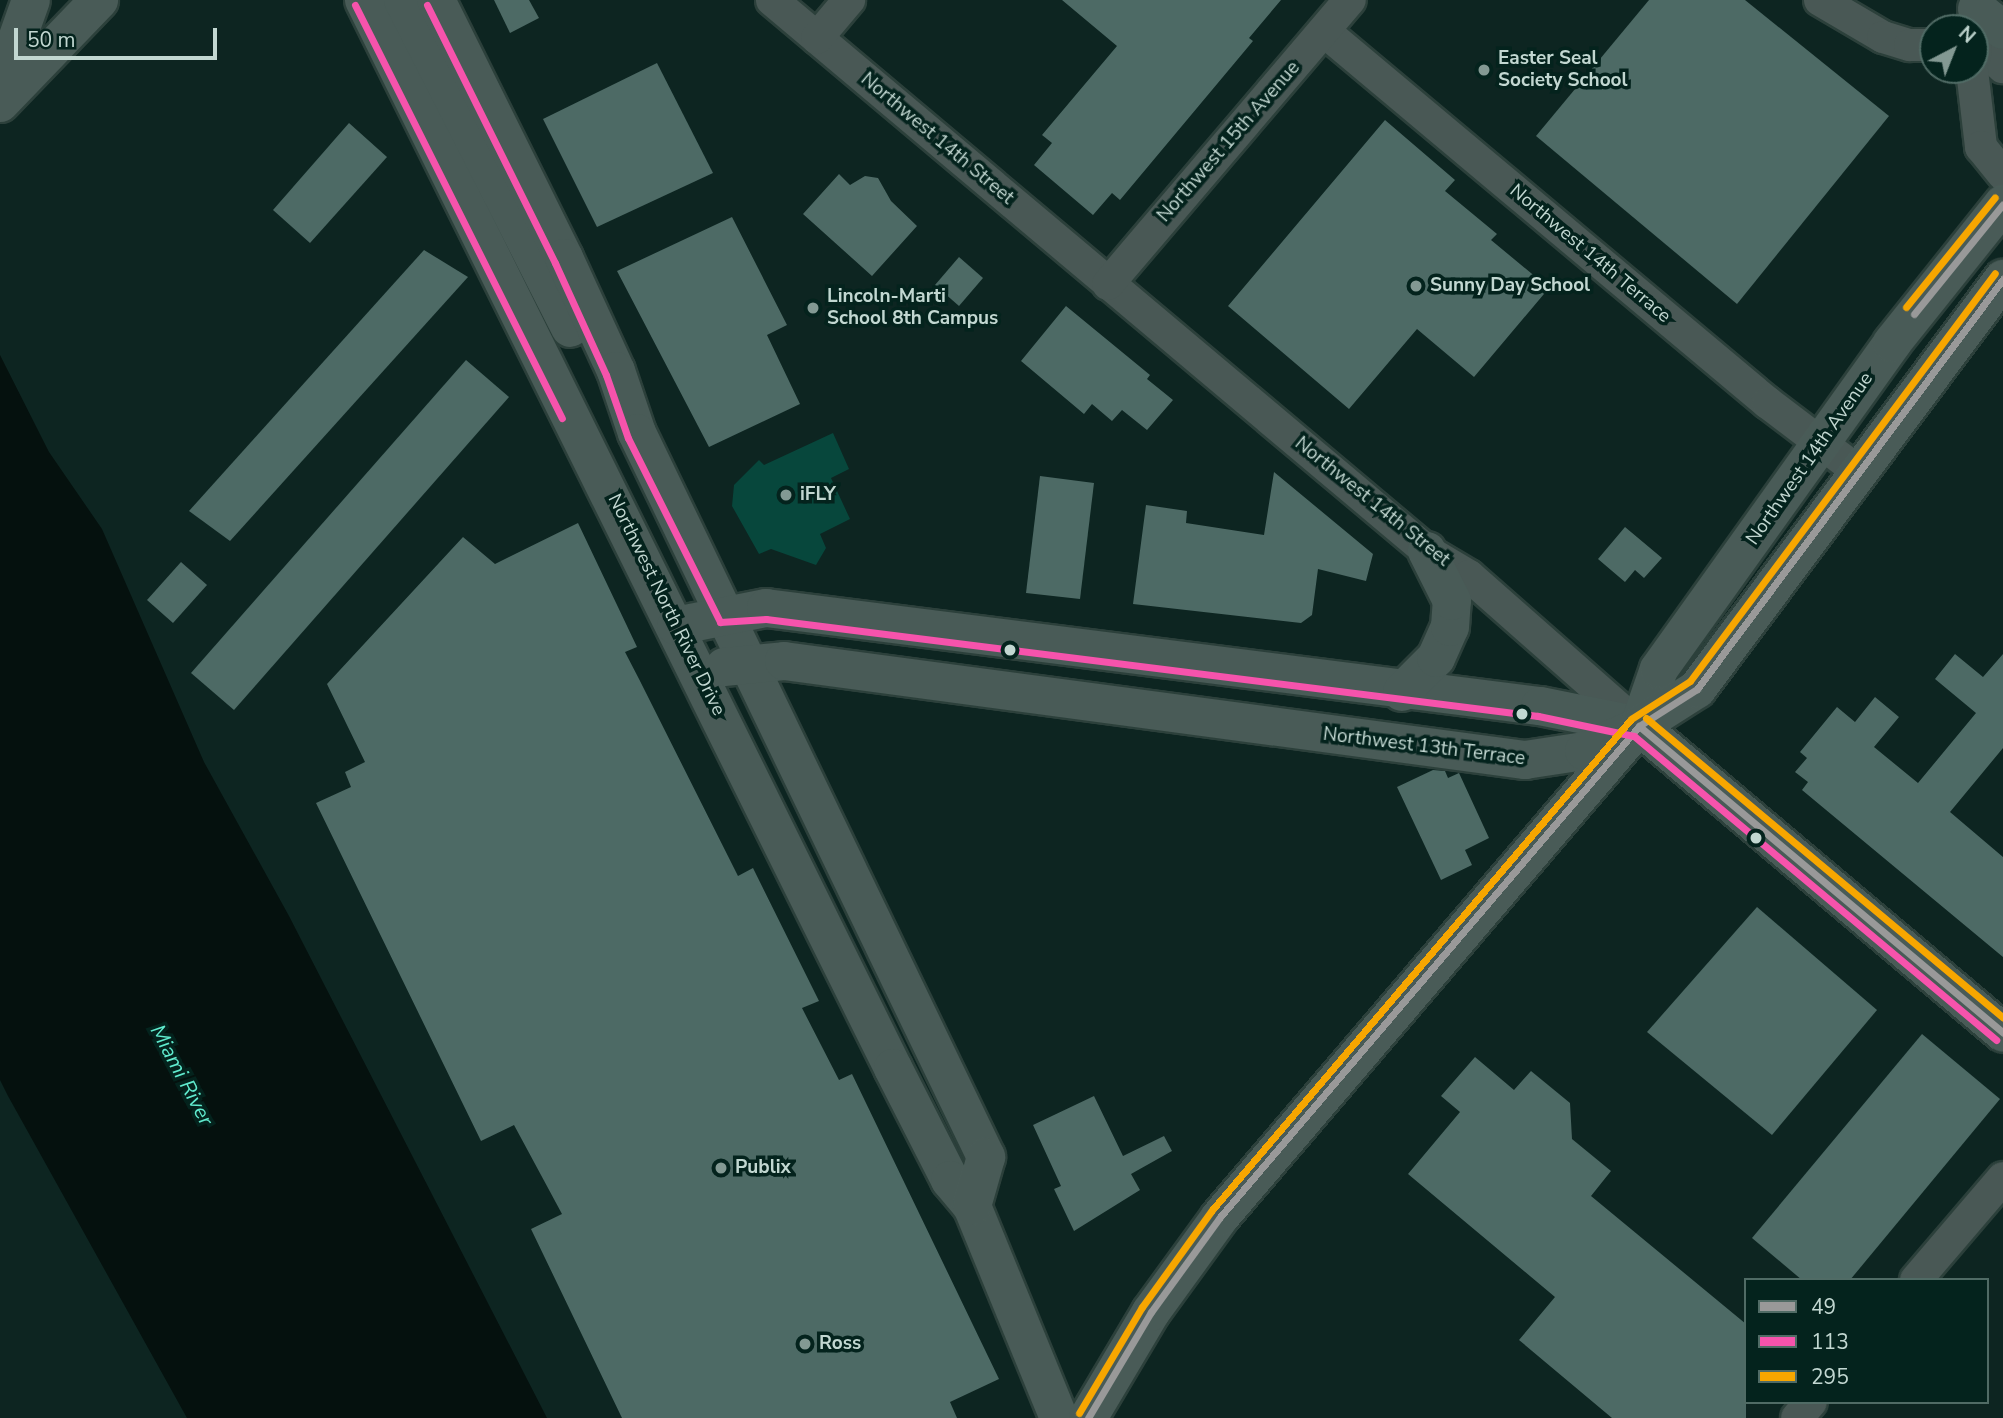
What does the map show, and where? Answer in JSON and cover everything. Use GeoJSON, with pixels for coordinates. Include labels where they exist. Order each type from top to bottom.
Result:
{"type":"FeatureCollection","features":[{"type":"Feature","properties":{"kind":"main road"},"geometry":{"type":"LineString","coordinates":[[0,87],[32,0]]}},
{"type":"Feature","properties":{"kind":"main road"},"geometry":{"type":"LineString","coordinates":[[0,103],[99,0]]}},
{"type":"Feature","properties":{"kind":"main road","name":"Northwest North River Drive"},"geometry":{"type":"LineString","coordinates":[[364,0],[950,1180],[972,1206],[1059,1418]]}},
{"type":"Feature","properties":{"kind":"main road"},"geometry":{"type":"LineString","coordinates":[[403,0],[563,316],[637,433],[986,1157],[972,1206]]}},
{"type":"Feature","properties":{"kind":"main road"},"geometry":{"type":"LineString","coordinates":[[436,0],[564,258],[616,371],[637,433]]}},
{"type":"Feature","properties":{"kind":"main road","name":"Northwest 14th Avenue"},"geometry":{"type":"LineString","coordinates":[[1639,726],[1659,669],[1906,324],[2003,204]]}},
{"type":"Feature","properties":{"kind":"main road","name":"Northwest 14th Avenue"},"geometry":{"type":"LineString","coordinates":[[1088,1418],[1151,1312],[1203,1238],[1639,726],[1697,689],[2003,279]]}},
{"type":"Feature","properties":{"kind":"main road"},"geometry":{"type":"LineString","coordinates":[[1402,692],[1436,658],[1450,627],[1452,601],[1427,551]]}},
{"type":"Feature","properties":{"kind":"main road"},"geometry":{"type":"LineString","coordinates":[[676,626],[766,608],[1402,692],[1541,706],[1639,726]]}},
{"type":"Feature","properties":{"kind":"main road","name":"Northwest 13th Terrace"},"geometry":{"type":"LineString","coordinates":[[697,669],[784,661],[1525,760],[1584,751],[1639,726]]}},
{"type":"Feature","properties":{"kind":"main road","name":"Northwest 14th Street"},"geometry":{"type":"LineString","coordinates":[[1639,726],[2003,1032]]}},
{"type":"Feature","properties":{"kind":"street","name":"Northwest 14th Street"},"geometry":{"type":"LineString","coordinates":[[772,0],[1427,551],[1469,576],[1639,726]]}},
{"type":"Feature","properties":{"kind":"street"},"geometry":{"type":"LineString","coordinates":[[817,38],[849,0]]}},
{"type":"Feature","properties":{"kind":"street","name":"Northwest 15th Avenue"},"geometry":{"type":"LineString","coordinates":[[1108,284],[1350,0]]}},
{"type":"Feature","properties":{"kind":"street"},"geometry":{"type":"LineString","coordinates":[[1820,0],[1883,37],[1919,45]]}},
{"type":"Feature","properties":{"kind":"street","name":"Northwest 14th Terrace"},"geometry":{"type":"LineString","coordinates":[[1324,31],[1768,403],[1859,472]]}},
{"type":"Feature","properties":{"kind":"street"},"geometry":{"type":"LineString","coordinates":[[1989,49],[2003,67]]}},
{"type":"Feature","properties":{"kind":"street"},"geometry":{"type":"LineString","coordinates":[[1980,84],[1981,147],[2003,174]]}},
{"type":"Feature","properties":{"kind":"street"},"geometry":{"type":"LineString","coordinates":[[1918,1278],[2003,1178]]}},
{"type":"Feature","properties":{"kind":"street"},"geometry":{"type":"LineString","coordinates":[[1797,1418],[1809,1404]]}},
{"type":"Feature","properties":{"kind":"green space","name":"iFLY"},"geometry":{"type":"Polygon","coordinates":[[[833,433],[849,469],[831,478],[850,519],[820,534],[826,548],[816,565],[771,549],[759,554],[732,506],[734,485],[759,460],[764,465],[833,433]]]}},
{"type":"Feature","properties":{"kind":"water","name":"Miami River"},"geometry":{"type":"Polygon","coordinates":[[[0,355],[49,452],[102,529],[204,762],[289,916],[547,1418],[187,1418],[8,1096],[0,1080],[0,355]]]}},
{"type":"Feature","properties":{"kind":"building"},"geometry":{"type":"Polygon","coordinates":[[[494,0],[529,0],[539,18],[510,33],[494,0]]]}},
{"type":"Feature","properties":{"kind":"building"},"geometry":{"type":"Polygon","coordinates":[[[1062,0],[1281,0],[1249,38],[1253,41],[1120,200],[1112,193],[1093,215],[1034,165],[1052,143],[1042,135],[1117,46],[1062,0]]]}},
{"type":"Feature","properties":{"kind":"building"},"geometry":{"type":"Polygon","coordinates":[[[1649,0],[1745,0],[1889,116],[1737,304],[1536,136],[1649,0]]]}},
{"type":"Feature","properties":{"kind":"building"},"geometry":{"type":"Polygon","coordinates":[[[657,63],[713,173],[597,227],[543,119],[657,63]]]}},
{"type":"Feature","properties":{"kind":"building"},"geometry":{"type":"Polygon","coordinates":[[[1385,120],[1455,180],[1445,191],[1497,234],[1491,240],[1549,288],[1474,377],[1417,329],[1349,409],[1228,306],[1385,120]]]}},
{"type":"Feature","properties":{"kind":"building"},"geometry":{"type":"Polygon","coordinates":[[[349,123],[387,157],[310,243],[273,210],[349,123]]]}},
{"type":"Feature","properties":{"kind":"building"},"geometry":{"type":"Polygon","coordinates":[[[839,174],[850,185],[865,176],[878,178],[891,201],[917,226],[872,276],[803,214],[839,174]]]}},
{"type":"Feature","properties":{"kind":"building"},"geometry":{"type":"Polygon","coordinates":[[[732,217],[787,325],[767,335],[800,404],[709,447],[617,271],[732,217]]]}},
{"type":"Feature","properties":{"kind":"building"},"geometry":{"type":"Polygon","coordinates":[[[424,250],[468,277],[230,541],[189,511],[424,250]]]}},
{"type":"Feature","properties":{"kind":"building"},"geometry":{"type":"Polygon","coordinates":[[[959,257],[983,278],[959,306],[935,285],[959,257]]]}},
{"type":"Feature","properties":{"kind":"building"},"geometry":{"type":"Polygon","coordinates":[[[1066,306],[1150,375],[1147,379],[1173,400],[1147,430],[1122,410],[1112,421],[1092,404],[1084,414],[1021,361],[1066,306]]]}},
{"type":"Feature","properties":{"kind":"building"},"geometry":{"type":"Polygon","coordinates":[[[466,360],[509,397],[234,710],[191,673],[466,360]]]}},
{"type":"Feature","properties":{"kind":"building"},"geometry":{"type":"Polygon","coordinates":[[[1274,472],[1373,554],[1366,581],[1318,569],[1312,615],[1301,623],[1133,604],[1146,505],[1187,511],[1186,523],[1264,535],[1274,472]]]}},
{"type":"Feature","properties":{"kind":"building"},"geometry":{"type":"Polygon","coordinates":[[[1040,476],[1094,483],[1080,599],[1026,593],[1040,476]]]}},
{"type":"Feature","properties":{"kind":"building"},"geometry":{"type":"Polygon","coordinates":[[[578,523],[637,647],[625,652],[738,876],[753,868],[819,1001],[802,1008],[839,1080],[852,1074],[999,1379],[950,1402],[957,1418],[622,1418],[531,1229],[562,1214],[514,1125],[481,1141],[316,803],[351,787],[345,772],[365,762],[327,684],[463,537],[495,564],[578,523]]]}},
{"type":"Feature","properties":{"kind":"building"},"geometry":{"type":"Polygon","coordinates":[[[1625,527],[1662,558],[1644,578],[1635,570],[1625,582],[1598,559],[1625,527]]]}},
{"type":"Feature","properties":{"kind":"building"},"geometry":{"type":"Polygon","coordinates":[[[181,562],[207,585],[173,623],[147,600],[181,562]]]}},
{"type":"Feature","properties":{"kind":"building"},"geometry":{"type":"Polygon","coordinates":[[[1955,654],[1983,677],[2003,654],[2003,748],[1950,812],[2003,857],[2003,957],[1802,790],[1808,782],[1795,772],[1807,758],[1800,752],[1837,707],[1855,722],[1875,697],[1899,717],[1874,747],[1918,783],[1976,713],[1935,679],[1955,654]]]}},
{"type":"Feature","properties":{"kind":"building"},"geometry":{"type":"Polygon","coordinates":[[[1433,770],[1445,771],[1448,778],[1459,773],[1489,838],[1465,850],[1472,865],[1441,880],[1397,787],[1433,770]]]}},
{"type":"Feature","properties":{"kind":"building"},"geometry":{"type":"Polygon","coordinates":[[[1757,907],[1877,1010],[1772,1135],[1647,1032],[1757,907]]]}},
{"type":"Feature","properties":{"kind":"building"},"geometry":{"type":"Polygon","coordinates":[[[1922,1034],[2000,1099],[1852,1278],[1800,1278],[1752,1238],[1922,1034]]]}},
{"type":"Feature","properties":{"kind":"building"},"geometry":{"type":"Polygon","coordinates":[[[1475,1057],[1514,1090],[1531,1071],[1570,1103],[1572,1139],[1611,1171],[1591,1196],[1744,1322],[1746,1418],[1612,1418],[1519,1340],[1555,1297],[1408,1174],[1460,1112],[1441,1096],[1475,1057]]]}},
{"type":"Feature","properties":{"kind":"building"},"geometry":{"type":"Polygon","coordinates":[[[1094,1096],[1123,1156],[1164,1136],[1172,1151],[1131,1174],[1140,1190],[1074,1231],[1054,1189],[1061,1186],[1033,1125],[1094,1096]]]}},
{"type":"Feature","properties":{"kind":"transit line","name":"113"},"geometry":{"type":"LineString","coordinates":[[355,5],[562,418]]}},
{"type":"Feature","properties":{"kind":"transit line","name":"113"},"geometry":{"type":"LineString","coordinates":[[427,5],[555,263],[606,375],[628,438],[720,622],[766,619],[1538,716],[1634,736],[1996,1040]]}},
{"type":"Feature","properties":{"kind":"transit line","name":"295"},"geometry":{"type":"LineString","coordinates":[[1906,307],[1995,197]]}},
{"type":"Feature","properties":{"kind":"transit line","name":"49"},"geometry":{"type":"LineString","coordinates":[[1914,314],[2003,204]]}},
{"type":"Feature","properties":{"kind":"transit line","name":"295"},"geometry":{"type":"LineString","coordinates":[[1079,1413],[1142,1307],[1212,1210],[1631,719],[1690,681],[1995,273]]}},
{"type":"Feature","properties":{"kind":"transit line","name":"49"},"geometry":{"type":"LineString","coordinates":[[1088,1418],[1151,1312],[1220,1217],[1639,726],[1697,689],[2003,279]]}},
{"type":"Feature","properties":{"kind":"transit line","name":"295"},"geometry":{"type":"LineString","coordinates":[[1646,718],[2003,1018]]}},
{"type":"Feature","properties":{"kind":"transit line","name":"49"},"geometry":{"type":"LineString","coordinates":[[1639,726],[2003,1032]]}},
{"type":"Feature","properties":{"kind":"place","name":"Easter Seal Society School"},"geometry":{"type":"Point","coordinates":[1484,70]}},
{"type":"Feature","properties":{"kind":"place","name":"Sunny Day School"},"geometry":{"type":"Point","coordinates":[1416,286]}},
{"type":"Feature","properties":{"kind":"place","name":"Lincoln-Marti School 8th Campus"},"geometry":{"type":"Point","coordinates":[813,308]}},
{"type":"Feature","properties":{"kind":"place","name":"iFLY"},"geometry":{"type":"Point","coordinates":[786,495]}},
{"type":"Feature","properties":{"kind":"place","name":"Publix"},"geometry":{"type":"Point","coordinates":[721,1168]}},
{"type":"Feature","properties":{"kind":"place","name":"Ross"},"geometry":{"type":"Point","coordinates":[805,1344]}}]}
